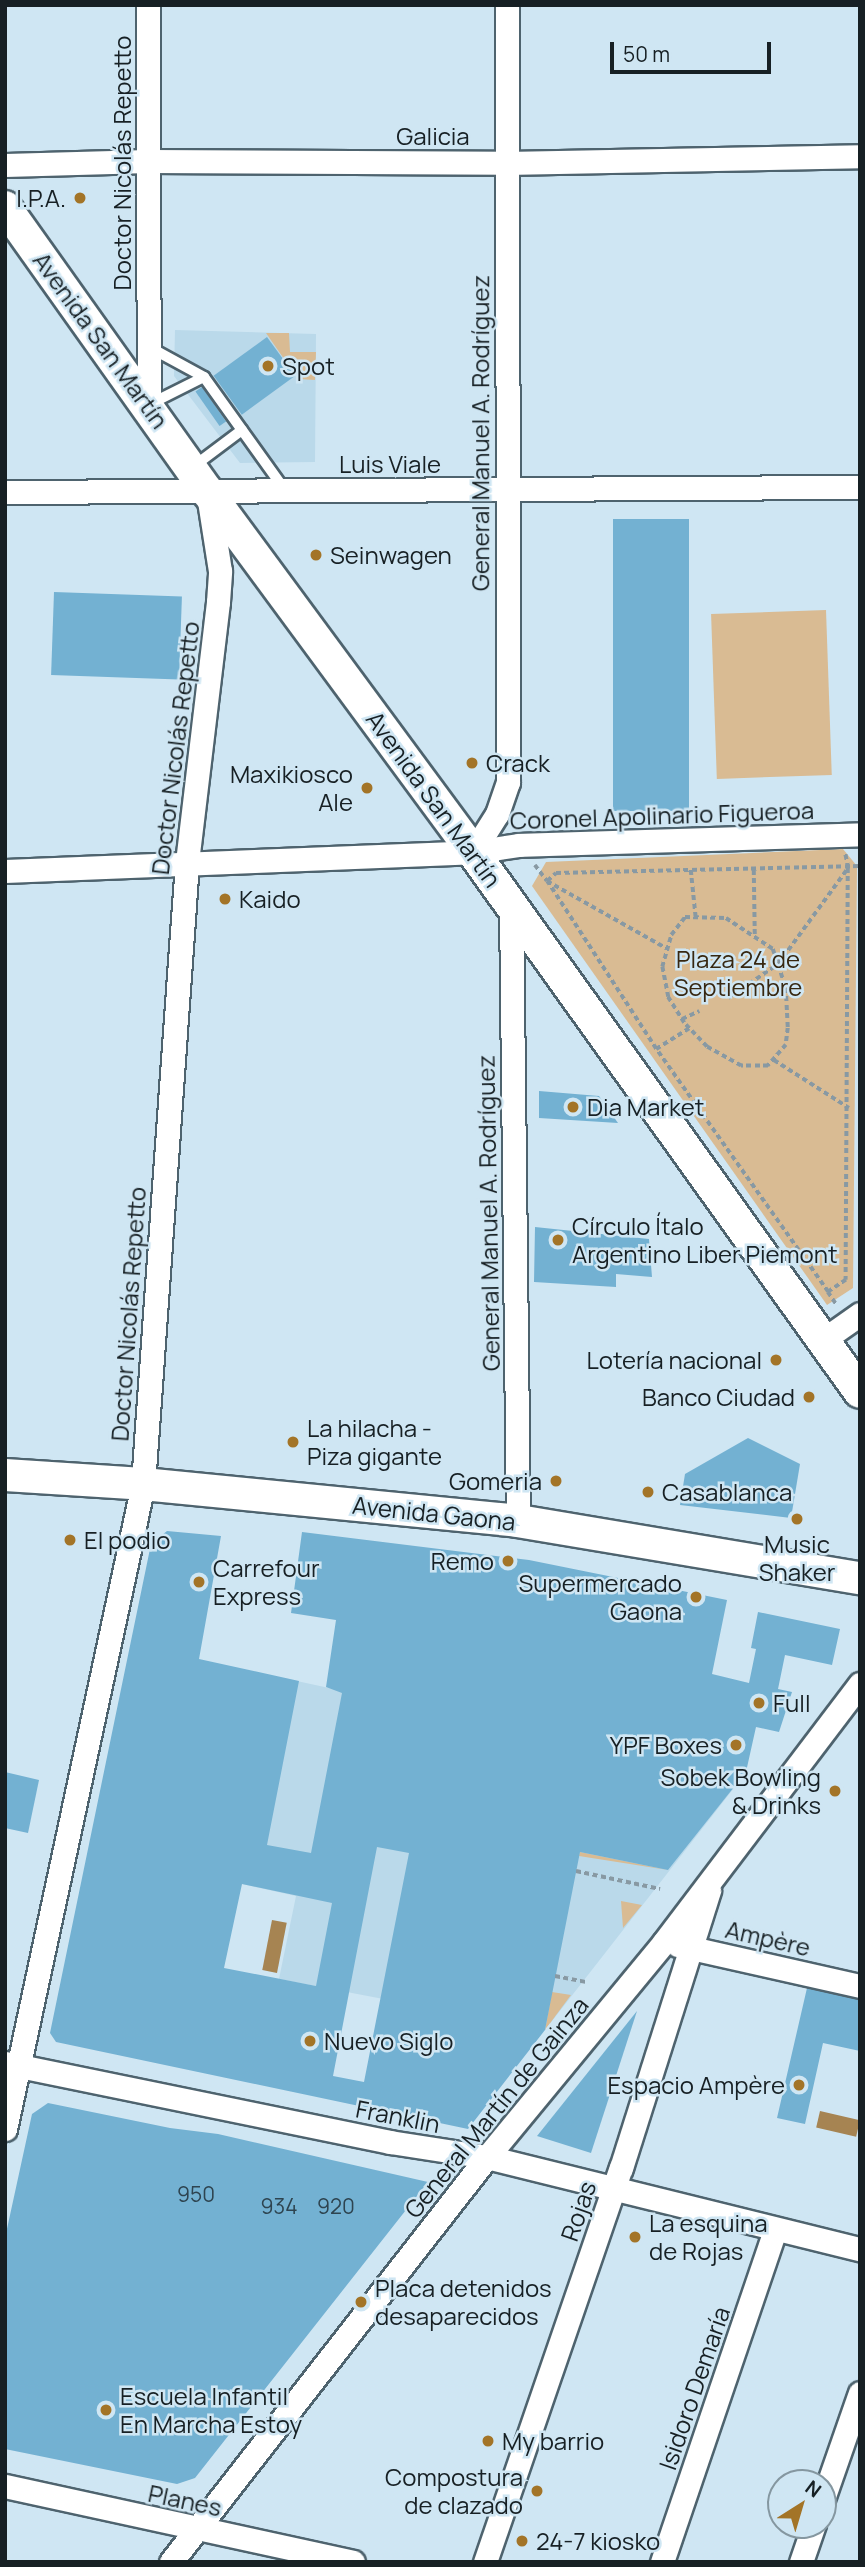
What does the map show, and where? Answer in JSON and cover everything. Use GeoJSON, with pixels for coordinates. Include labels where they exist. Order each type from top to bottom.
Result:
{"type":"FeatureCollection","features":[{"type":"Feature","properties":{"kind":"main road","name":"Avenida San Martín"},"geometry":{"type":"LineString","coordinates":[[5,207],[511,904],[860,1392]]}},
{"type":"Feature","properties":{"kind":"main road","name":"Avenida Gaona"},"geometry":{"type":"LineString","coordinates":[[5,1475],[143,1484],[518,1521],[860,1578]]}},
{"type":"Feature","properties":{"kind":"street","name":"Doctor Nicolás Repetto"},"geometry":{"type":"LineString","coordinates":[[148,5],[149,405]]}},
{"type":"Feature","properties":{"kind":"street","name":"General Manuel A. Rodríguez"},"geometry":{"type":"LineString","coordinates":[[473,852],[497,814],[508,782],[505,163],[507,5]]}},
{"type":"Feature","properties":{"kind":"street","name":"Galicia"},"geometry":{"type":"LineString","coordinates":[[5,165],[148,161],[505,163],[860,156]]}},
{"type":"Feature","properties":{"kind":"street","name":"Doctor Nicolás Repetto"},"geometry":{"type":"LineString","coordinates":[[5,2129],[12,2064],[143,1484],[187,862],[220,571],[200,479]]}},
{"type":"Feature","properties":{"kind":"street","name":"Luis Viale"},"geometry":{"type":"LineString","coordinates":[[5,492],[200,479],[285,490],[860,487]]}},
{"type":"Feature","properties":{"kind":"street","name":"Coronel Apolinario Figueroa"},"geometry":{"type":"LineString","coordinates":[[5,871],[473,852],[519,845],[850,834]]}},
{"type":"Feature","properties":{"kind":"street","name":"General Manuel A. Rodríguez"},"geometry":{"type":"LineString","coordinates":[[511,904],[518,1521]]}},
{"type":"Feature","properties":{"kind":"street"},"geometry":{"type":"LineString","coordinates":[[823,1340],[860,1314]]}},
{"type":"Feature","properties":{"kind":"street","name":"General Martín de Gainza"},"geometry":{"type":"LineString","coordinates":[[171,2562],[486,2157],[664,1942],[860,1684]]}},
{"type":"Feature","properties":{"kind":"street","name":"Rojas"},"geometry":{"type":"LineString","coordinates":[[485,2562],[612,2190],[692,1948],[713,1875]]}},
{"type":"Feature","properties":{"kind":"street","name":"Ampère"},"geometry":{"type":"LineString","coordinates":[[664,1942],[860,1986]]}},
{"type":"Feature","properties":{"kind":"street","name":"Franklin"},"geometry":{"type":"LineString","coordinates":[[12,2064],[390,2142],[486,2157],[860,2249]]}},
{"type":"Feature","properties":{"kind":"street","name":"Isidoro Demaría"},"geometry":{"type":"LineString","coordinates":[[662,2562],[775,2230]]}},
{"type":"Feature","properties":{"kind":"street"},"geometry":{"type":"LineString","coordinates":[[833,2469],[860,2393]]}},
{"type":"Feature","properties":{"kind":"street","name":"Planes"},"geometry":{"type":"LineString","coordinates":[[5,2486],[353,2562]]}},
{"type":"Feature","properties":{"kind":"street"},"geometry":{"type":"LineString","coordinates":[[801,2562],[809,2539]]}},
{"type":"Feature","properties":{"kind":"lane"},"geometry":{"type":"LineString","coordinates":[[149,347],[204,377],[285,490]]}},
{"type":"Feature","properties":{"kind":"lane"},"geometry":{"type":"LineString","coordinates":[[149,405],[204,377]]}},
{"type":"Feature","properties":{"kind":"lane"},"geometry":{"type":"LineString","coordinates":[[200,479],[242,430]]}},
{"type":"Feature","properties":{"kind":"path"},"geometry":{"type":"LineString","coordinates":[[828,1292],[846,1280],[850,834]]}},
{"type":"Feature","properties":{"kind":"path"},"geometry":{"type":"LineString","coordinates":[[519,845],[547,881],[656,1049],[837,1305]]}},
{"type":"Feature","properties":{"kind":"path"},"geometry":{"type":"LineString","coordinates":[[547,881],[556,873],[848,869],[860,866]]}},
{"type":"Feature","properties":{"kind":"path"},"geometry":{"type":"LineString","coordinates":[[728,998],[778,964],[848,869]]}},
{"type":"Feature","properties":{"kind":"path"},"geometry":{"type":"LineString","coordinates":[[691,870],[696,918]]}},
{"type":"Feature","properties":{"kind":"path"},"geometry":{"type":"LineString","coordinates":[[754,870],[755,937]]}},
{"type":"Feature","properties":{"kind":"path"},"geometry":{"type":"LineString","coordinates":[[547,881],[667,949]]}},
{"type":"Feature","properties":{"kind":"path"},"geometry":{"type":"LineString","coordinates":[[685,917],[726,918],[773,949],[778,964],[786,988],[788,1028],[786,1045],[768,1066],[741,1066],[707,1047],[689,1028],[668,997],[662,967],[671,935],[685,917]]}},
{"type":"Feature","properties":{"kind":"path"},"geometry":{"type":"LineString","coordinates":[[682,1019],[699,1011]]}},
{"type":"Feature","properties":{"kind":"path"},"geometry":{"type":"LineString","coordinates":[[656,1049],[689,1028]]}},
{"type":"Feature","properties":{"kind":"path"},"geometry":{"type":"LineString","coordinates":[[774,1059],[849,1108]]}},
{"type":"Feature","properties":{"kind":"path"},"geometry":{"type":"LineString","coordinates":[[576,1871],[660,1889]]}},
{"type":"Feature","properties":{"kind":"path"},"geometry":{"type":"LineString","coordinates":[[555,1976],[585,1982]]}},
{"type":"Feature","properties":{"kind":"shaded area"},"geometry":{"type":"Polygon","coordinates":[[[175,330],[316,334],[315,462],[240,463],[174,376],[175,330]]]}},
{"type":"Feature","properties":{"kind":"shaded area"},"geometry":{"type":"Polygon","coordinates":[[[283,1678],[741,1779],[545,2030],[279,1979],[296,1896],[242,1884],[283,1678]]]}},
{"type":"Feature","properties":{"kind":"shaded area"},"geometry":{"type":"Polygon","coordinates":[[[272,1920],[287,1923],[277,1973],[262,1970],[272,1920]]]}},
{"type":"Feature","properties":{"kind":"shaded area"},"geometry":{"type":"Polygon","coordinates":[[[820,2111],[860,2120],[856,2137],[816,2128],[820,2111]]]}},
{"type":"Feature","properties":{"kind":"green space"},"geometry":{"type":"Polygon","coordinates":[[[266,333],[289,333],[290,352],[316,352],[315,380],[298,379],[266,333]]]}},
{"type":"Feature","properties":{"kind":"green space"},"geometry":{"type":"Polygon","coordinates":[[[826,610],[832,775],[717,779],[711,614],[826,610]]]}},
{"type":"Feature","properties":{"kind":"green space","name":"Plaza 24 de Septiembre"},"geometry":{"type":"Polygon","coordinates":[[[843,849],[857,866],[853,1288],[827,1305],[532,886],[546,862],[843,849]]]}},
{"type":"Feature","properties":{"kind":"green space"},"geometry":{"type":"Polygon","coordinates":[[[580,1852],[668,1870],[579,1856],[580,1852]]]}},
{"type":"Feature","properties":{"kind":"green space"},"geometry":{"type":"Polygon","coordinates":[[[621,1901],[642,1905],[623,1928],[621,1901]]]}},
{"type":"Feature","properties":{"kind":"green space"},"geometry":{"type":"Polygon","coordinates":[[[552,1992],[571,1995],[545,2030],[552,1992]]]}},
{"type":"Feature","properties":{"kind":"building"},"geometry":{"type":"Polygon","coordinates":[[[267,337],[295,376],[242,415],[214,376],[267,337]]]}},
{"type":"Feature","properties":{"kind":"building"},"geometry":{"type":"Polygon","coordinates":[[[202,387],[226,421],[220,426],[195,392],[202,387]]]}},
{"type":"Feature","properties":{"kind":"building"},"geometry":{"type":"Polygon","coordinates":[[[613,519],[689,519],[689,811],[613,811],[613,519]]]}},
{"type":"Feature","properties":{"kind":"building"},"geometry":{"type":"Polygon","coordinates":[[[54,592],[182,596],[179,679],[51,675],[54,592]]]}},
{"type":"Feature","properties":{"kind":"building","name":"Dia Market"},"geometry":{"type":"Polygon","coordinates":[[[539,1091],[599,1096],[618,1123],[539,1118],[539,1091]]]}},
{"type":"Feature","properties":{"kind":"building"},"geometry":{"type":"Polygon","coordinates":[[[535,1227],[649,1239],[652,1277],[616,1274],[616,1287],[534,1282],[535,1227]]]}},
{"type":"Feature","properties":{"kind":"building"},"geometry":{"type":"Polygon","coordinates":[[[748,1438],[800,1464],[791,1518],[680,1505],[685,1474],[748,1438]]]}},
{"type":"Feature","properties":{"kind":"building"},"geometry":{"type":"Polygon","coordinates":[[[167,1531],[221,1536],[199,1659],[299,1681],[267,1845],[311,1853],[342,1693],[326,1687],[336,1620],[291,1613],[302,1532],[529,1560],[727,1600],[712,1674],[749,1683],[756,1649],[751,1648],[758,1612],[840,1629],[832,1665],[785,1655],[778,1689],[792,1692],[779,1732],[756,1727],[746,1772],[668,1870],[580,1852],[545,2030],[468,2129],[56,2042],[50,2033],[151,1544],[167,1531]],[[377,1847],[333,2076],[364,2082],[409,1853],[377,1847]],[[242,1884],[224,1968],[316,1986],[332,1903],[242,1884]]]}},
{"type":"Feature","properties":{"kind":"building"},"geometry":{"type":"Polygon","coordinates":[[[5,1772],[39,1780],[28,1833],[5,1828],[5,1772]]]}},
{"type":"Feature","properties":{"kind":"building","name":"Espacio Ampère"},"geometry":{"type":"Polygon","coordinates":[[[807,1988],[860,2000],[860,2051],[823,2043],[805,2124],[777,2118],[807,1988]]]}},
{"type":"Feature","properties":{"kind":"building"},"geometry":{"type":"Polygon","coordinates":[[[637,2011],[591,2153],[537,2136],[637,2011]]]}},
{"type":"Feature","properties":{"kind":"building"},"geometry":{"type":"Polygon","coordinates":[[[48,2103],[170,2128],[218,2134],[428,2182],[195,2478],[177,2484],[5,2449],[5,2238],[32,2114],[48,2103]]]}},
{"type":"Feature","properties":{"kind":"place","name":"I.P.A."},"geometry":{"type":"Point","coordinates":[80,198]}},
{"type":"Feature","properties":{"kind":"place","name":"Spot"},"geometry":{"type":"Point","coordinates":[268,366]}},
{"type":"Feature","properties":{"kind":"place","name":"Seinwagen"},"geometry":{"type":"Point","coordinates":[316,555]}},
{"type":"Feature","properties":{"kind":"place","name":"Crack"},"geometry":{"type":"Point","coordinates":[472,763]}},
{"type":"Feature","properties":{"kind":"place","name":"Maxikiosco Ale"},"geometry":{"type":"Point","coordinates":[367,788]}},
{"type":"Feature","properties":{"kind":"place","name":"Kaido"},"geometry":{"type":"Point","coordinates":[225,899]}},
{"type":"Feature","properties":{"kind":"place","name":"Dia Market"},"geometry":{"type":"Point","coordinates":[573,1107]}},
{"type":"Feature","properties":{"kind":"place","name":"Círculo Ítalo Argentino Liber Piemont"},"geometry":{"type":"Point","coordinates":[558,1240]}},
{"type":"Feature","properties":{"kind":"place","name":"Lotería nacional"},"geometry":{"type":"Point","coordinates":[776,1360]}},
{"type":"Feature","properties":{"kind":"place","name":"Banco Ciudad"},"geometry":{"type":"Point","coordinates":[809,1397]}},
{"type":"Feature","properties":{"kind":"place","name":"La hilacha - Piza gigante"},"geometry":{"type":"Point","coordinates":[293,1442]}},
{"type":"Feature","properties":{"kind":"place","name":"Gomeria"},"geometry":{"type":"Point","coordinates":[556,1481]}},
{"type":"Feature","properties":{"kind":"place","name":"Casablanca"},"geometry":{"type":"Point","coordinates":[648,1492]}},
{"type":"Feature","properties":{"kind":"place","name":"Music Shaker"},"geometry":{"type":"Point","coordinates":[797,1519]}},
{"type":"Feature","properties":{"kind":"place","name":"El podio"},"geometry":{"type":"Point","coordinates":[70,1540]}},
{"type":"Feature","properties":{"kind":"place","name":"Remo"},"geometry":{"type":"Point","coordinates":[508,1561]}},
{"type":"Feature","properties":{"kind":"place","name":"Carrefour Express"},"geometry":{"type":"Point","coordinates":[199,1582]}},
{"type":"Feature","properties":{"kind":"place","name":"Supermercado Gaona"},"geometry":{"type":"Point","coordinates":[696,1597]}},
{"type":"Feature","properties":{"kind":"place","name":"Full"},"geometry":{"type":"Point","coordinates":[759,1703]}},
{"type":"Feature","properties":{"kind":"place","name":"YPF Boxes"},"geometry":{"type":"Point","coordinates":[736,1745]}},
{"type":"Feature","properties":{"kind":"place","name":"Sobek Bowling & Drinks"},"geometry":{"type":"Point","coordinates":[835,1791]}},
{"type":"Feature","properties":{"kind":"place","name":"Nuevo Siglo"},"geometry":{"type":"Point","coordinates":[310,2041]}},
{"type":"Feature","properties":{"kind":"place","name":"Espacio Ampère"},"geometry":{"type":"Point","coordinates":[799,2085]}},
{"type":"Feature","properties":{"kind":"place","name":"La esquina de Rojas"},"geometry":{"type":"Point","coordinates":[635,2237]}},
{"type":"Feature","properties":{"kind":"place","name":"Placa detenidos desaparecidos"},"geometry":{"type":"Point","coordinates":[361,2302]}},
{"type":"Feature","properties":{"kind":"place","name":"Escuela Infantil En Marcha Estoy"},"geometry":{"type":"Point","coordinates":[106,2410]}},
{"type":"Feature","properties":{"kind":"place","name":"My barrio"},"geometry":{"type":"Point","coordinates":[488,2441]}},
{"type":"Feature","properties":{"kind":"place","name":"Compostura de clazado"},"geometry":{"type":"Point","coordinates":[537,2491]}},
{"type":"Feature","properties":{"kind":"place","name":"24-7 kiosko"},"geometry":{"type":"Point","coordinates":[522,2541]}}]}
